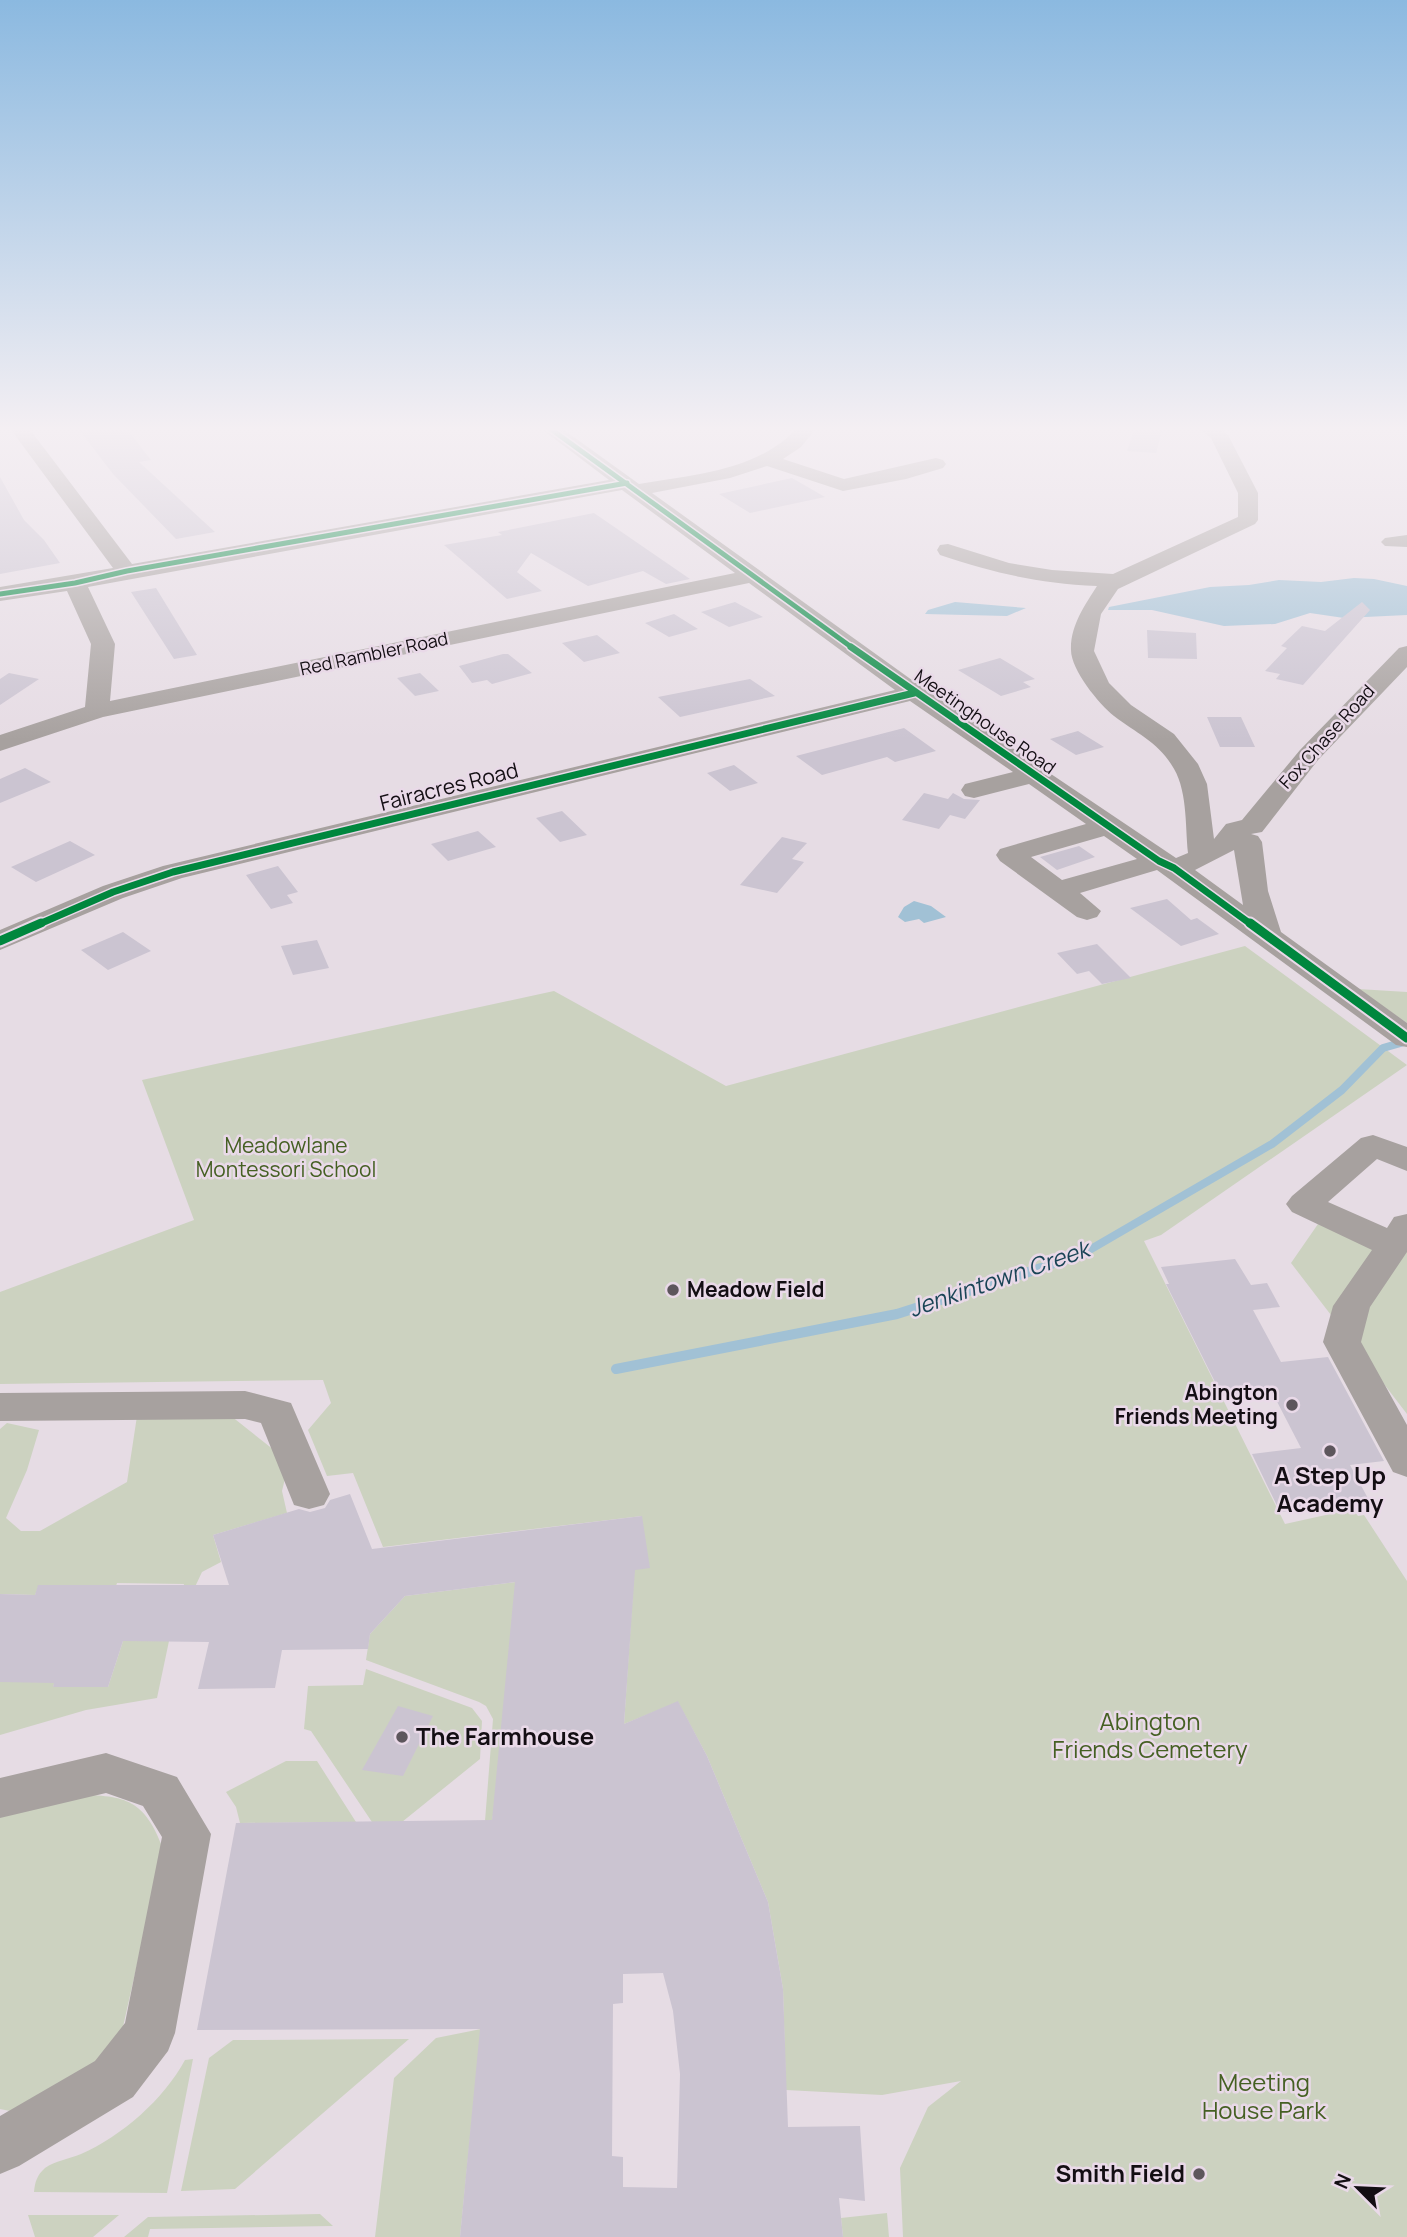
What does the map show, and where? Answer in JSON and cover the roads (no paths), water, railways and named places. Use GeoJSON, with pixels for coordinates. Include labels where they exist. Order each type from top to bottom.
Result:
{"type":"FeatureCollection","features":[{"type":"Feature","properties":{"kind":"street"},"geometry":{"type":"LineString","coordinates":[[97,531],[127,571]]}},
{"type":"Feature","properties":{"kind":"street"},"geometry":{"type":"LineString","coordinates":[[0,594],[362,531]]}},
{"type":"Feature","properties":{"kind":"street","name":"Meetinghouse Road"},"geometry":{"type":"LineString","coordinates":[[692,531],[914,693],[1107,826],[1184,861],[1269,939],[1395,1030]]}},
{"type":"Feature","properties":{"kind":"street"},"geometry":{"type":"LineString","coordinates":[[1184,861],[1194,784],[1185,764],[1165,739],[1122,710],[1098,686],[1082,651],[1090,614],[1110,584],[1224,531]]}},
{"type":"Feature","properties":{"kind":"street"},"geometry":{"type":"LineString","coordinates":[[948,550],[1034,574],[1118,581]]}},
{"type":"Feature","properties":{"kind":"street","name":"Red Rambler Road"},"geometry":{"type":"LineString","coordinates":[[0,743],[97,711],[751,576]]}},
{"type":"Feature","properties":{"kind":"street"},"geometry":{"type":"LineString","coordinates":[[75,583],[103,644],[97,711]]}},
{"type":"Feature","properties":{"kind":"street","name":"Fox Chase Road"},"geometry":{"type":"LineString","coordinates":[[1058,890],[1184,861],[1233,855],[1309,755],[1407,653]]}},
{"type":"Feature","properties":{"kind":"street","name":"Fairacres Road"},"geometry":{"type":"LineString","coordinates":[[0,942],[113,892],[173,872],[914,693]]}},
{"type":"Feature","properties":{"kind":"street"},"geometry":{"type":"LineString","coordinates":[[974,790],[1034,775]]}},
{"type":"Feature","properties":{"kind":"street"},"geometry":{"type":"LineString","coordinates":[[1087,911],[1010,855],[1107,826]]}},
{"type":"Feature","properties":{"kind":"street"},"geometry":{"type":"LineString","coordinates":[[1250,834],[1250,882],[1255,905],[1269,939]]}},
{"type":"Feature","properties":{"kind":"street"},"geometry":{"type":"LineString","coordinates":[[1407,1160],[1373,1145],[1304,1204],[1400,1235],[1352,1306],[1342,1342],[1407,1462]]}},
{"type":"Feature","properties":{"kind":"street"},"geometry":{"type":"LineString","coordinates":[[0,1407],[245,1405],[276,1413],[309,1494]]}},
{"type":"Feature","properties":{"kind":"street"},"geometry":{"type":"LineString","coordinates":[[0,1798],[106,1773],[160,1791],[187,1834],[149,2033],[114,2079],[0,2147]]}},
{"type":"Feature","properties":{"kind":"water"},"geometry":{"type":"Polygon","coordinates":[[[1354,578],[1407,586],[1407,615],[1344,618],[1310,613],[1275,624],[1224,626],[1152,610],[1108,610],[1109,607],[1210,587],[1279,580],[1321,582],[1354,578]]]}},
{"type":"Feature","properties":{"kind":"water"},"geometry":{"type":"Polygon","coordinates":[[[955,602],[1026,608],[1007,616],[925,614],[928,610],[955,602]]]}},
{"type":"Feature","properties":{"kind":"water"},"geometry":{"type":"Polygon","coordinates":[[[914,901],[931,906],[946,917],[924,923],[919,919],[905,922],[898,917],[904,907],[914,901]]]}},
{"type":"Feature","properties":{"kind":"waterway","name":"Jenkintown Creek"},"geometry":{"type":"LineString","coordinates":[[1036,1270],[1079,1256],[1272,1144],[1342,1090],[1383,1048],[1407,1041]]}},
{"type":"Feature","properties":{"kind":"waterway","name":"Jenkintown Creek"},"geometry":{"type":"LineString","coordinates":[[616,1369],[897,1314],[1041,1268]]}},
{"type":"Feature","properties":{"kind":"place","name":"Meadow Field"},"geometry":{"type":"Point","coordinates":[673,1290]}},
{"type":"Feature","properties":{"kind":"place","name":"Abington Friends Meeting"},"geometry":{"type":"Point","coordinates":[1292,1405]}},
{"type":"Feature","properties":{"kind":"place","name":"A Step Up Academy"},"geometry":{"type":"Point","coordinates":[1330,1451]}},
{"type":"Feature","properties":{"kind":"place","name":"The Farmhouse"},"geometry":{"type":"Point","coordinates":[402,1737]}},
{"type":"Feature","properties":{"kind":"place","name":"Smith Field"},"geometry":{"type":"Point","coordinates":[1199,2174]}},
{"type":"Feature","properties":{"kind":"park label","name":"Meadowlane Montessori School"},"geometry":{"type":"Point","coordinates":[286,1158]}},
{"type":"Feature","properties":{"kind":"park label","name":"Abington Friends Cemetery"},"geometry":{"type":"Point","coordinates":[1150,1736]}},
{"type":"Feature","properties":{"kind":"park label","name":"Meeting House Park"},"geometry":{"type":"Point","coordinates":[1264,2097]}}]}
